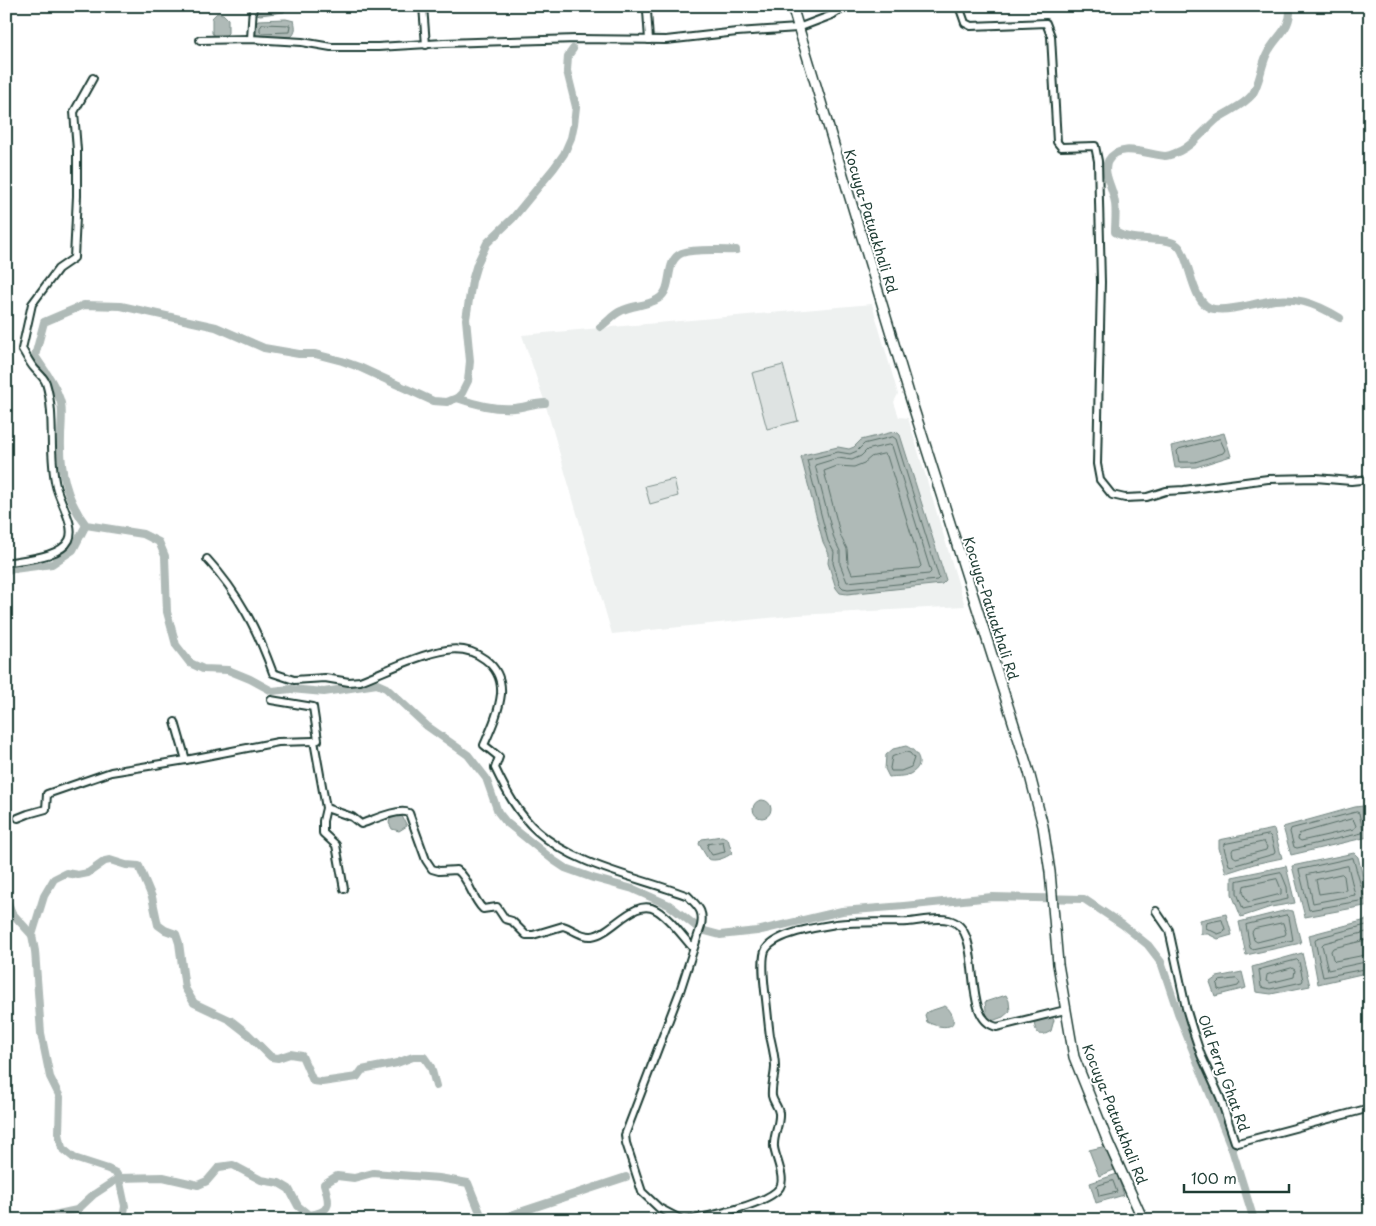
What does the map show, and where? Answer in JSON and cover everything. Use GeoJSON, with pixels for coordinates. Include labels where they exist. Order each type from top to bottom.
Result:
{"type":"FeatureCollection","features":[{"type":"Feature","properties":{"kind":"main road","name":"Kocuya-Patuakhali Rd"},"geometry":{"type":"LineString","coordinates":[[792,6],[912,400],[1029,772],[1042,826],[1052,888],[1058,964],[1074,1057],[1108,1142],[1143,1220]]}},
{"type":"Feature","properties":{"kind":"street"},"geometry":{"type":"LineString","coordinates":[[251,39],[253,6]]}},
{"type":"Feature","properties":{"kind":"street"},"geometry":{"type":"LineString","coordinates":[[423,6],[426,45]]}},
{"type":"Feature","properties":{"kind":"street"},"geometry":{"type":"LineString","coordinates":[[648,6],[646,11],[649,40]]}},
{"type":"Feature","properties":{"kind":"street"},"geometry":{"type":"LineString","coordinates":[[200,40],[251,39],[302,42],[331,47],[378,48],[577,39],[649,40],[798,28],[832,15],[846,6]]}},
{"type":"Feature","properties":{"kind":"street"},"geometry":{"type":"LineString","coordinates":[[959,6],[965,23],[971,26],[1046,23],[1051,36],[1057,142],[1061,147],[1095,146],[1098,162],[1101,282],[1097,464],[1100,480],[1112,495],[1125,498],[1147,497],[1166,491],[1268,478],[1316,478],[1351,481],[1370,479]]}},
{"type":"Feature","properties":{"kind":"street"},"geometry":{"type":"LineString","coordinates":[[6,562],[42,556],[62,550],[69,540],[71,530],[56,486],[51,406],[45,380],[33,368],[22,348],[32,304],[58,269],[74,258],[77,150],[74,112],[93,78]]}},
{"type":"Feature","properties":{"kind":"street"},"geometry":{"type":"LineString","coordinates":[[207,559],[226,580],[246,611],[264,648],[273,673],[294,680],[325,678],[349,682],[360,681],[446,650],[470,650],[486,660],[497,676],[501,693],[497,712],[484,745],[499,757],[494,768],[511,800],[537,831],[572,855],[688,896],[699,907],[703,915],[701,926],[680,991],[625,1135],[626,1144],[642,1192],[659,1208],[683,1220],[702,1218],[745,1206],[771,1195],[780,1188],[782,1182],[774,1148],[779,1112],[772,1096],[775,1065],[768,1020],[764,953],[770,945],[793,933],[805,929],[852,922],[950,920],[959,925],[965,935],[971,956],[974,984],[980,1010],[984,1019],[991,1025],[997,1027],[1065,1010]]}},
{"type":"Feature","properties":{"kind":"street"},"geometry":{"type":"LineString","coordinates":[[18,818],[46,809],[47,794],[111,772],[278,742],[318,740],[313,707],[271,700]]}},
{"type":"Feature","properties":{"kind":"street"},"geometry":{"type":"LineString","coordinates":[[175,722],[186,760]]}},
{"type":"Feature","properties":{"kind":"street"},"geometry":{"type":"LineString","coordinates":[[314,741],[326,808],[323,833],[336,845],[344,889]]}},
{"type":"Feature","properties":{"kind":"street"},"geometry":{"type":"LineString","coordinates":[[326,808],[352,817],[361,824],[407,811],[426,860],[432,869],[439,871],[458,870],[464,874],[476,901],[483,909],[497,907],[505,919],[512,921],[526,935],[533,935],[563,926],[580,934],[598,935],[629,914],[647,906],[655,908],[667,917],[693,948]]}},
{"type":"Feature","properties":{"kind":"street","name":"Old Ferry Ghat Rd"},"geometry":{"type":"LineString","coordinates":[[1156,911],[1169,930],[1193,1031],[1201,1055],[1220,1098],[1235,1142],[1238,1143],[1370,1108]]}},
{"type":"Feature","properties":{"kind":"shaded area"},"geometry":{"type":"Polygon","coordinates":[[[872,304],[898,394],[894,402],[899,417],[908,418],[965,606],[798,615],[612,634],[545,403],[522,335],[872,304]]]}},
{"type":"Feature","properties":{"kind":"shaded area"},"geometry":{"type":"Polygon","coordinates":[[[783,365],[798,421],[767,429],[752,373],[783,365]]]}},
{"type":"Feature","properties":{"kind":"shaded area"},"geometry":{"type":"Polygon","coordinates":[[[674,479],[678,496],[650,504],[645,486],[674,479]]]}},
{"type":"Feature","properties":{"kind":"water"},"geometry":{"type":"Polygon","coordinates":[[[256,6],[288,6],[284,12],[260,15],[257,14],[256,6]]]}},
{"type":"Feature","properties":{"kind":"water"},"geometry":{"type":"Polygon","coordinates":[[[217,13],[223,14],[228,19],[228,33],[224,37],[215,37],[212,33],[212,18],[217,13]]]}},
{"type":"Feature","properties":{"kind":"water"},"geometry":{"type":"Polygon","coordinates":[[[286,19],[295,23],[295,32],[291,37],[256,37],[255,27],[258,20],[286,19]]]}},
{"type":"Feature","properties":{"kind":"water"},"geometry":{"type":"Polygon","coordinates":[[[893,432],[900,435],[946,580],[942,584],[847,594],[840,593],[836,588],[828,563],[829,554],[823,542],[801,457],[838,447],[849,449],[861,440],[893,432]]]}},
{"type":"Feature","properties":{"kind":"water"},"geometry":{"type":"Polygon","coordinates":[[[1224,433],[1231,456],[1196,467],[1175,468],[1171,446],[1224,433]]]}},
{"type":"Feature","properties":{"kind":"water"},"geometry":{"type":"Polygon","coordinates":[[[906,746],[917,755],[919,759],[918,767],[910,774],[889,777],[885,769],[886,755],[893,749],[906,746]]]}},
{"type":"Feature","properties":{"kind":"water"},"geometry":{"type":"Polygon","coordinates":[[[758,800],[766,800],[771,805],[769,816],[758,818],[753,813],[753,805],[758,800]]]}},
{"type":"Feature","properties":{"kind":"water"},"geometry":{"type":"Polygon","coordinates":[[[1363,806],[1368,837],[1291,855],[1283,827],[1363,806]]]}},
{"type":"Feature","properties":{"kind":"water"},"geometry":{"type":"Polygon","coordinates":[[[393,815],[402,816],[407,826],[399,831],[392,829],[389,823],[393,815]]]}},
{"type":"Feature","properties":{"kind":"water"},"geometry":{"type":"Polygon","coordinates":[[[1274,829],[1282,858],[1226,873],[1219,848],[1219,840],[1274,829]]]}},
{"type":"Feature","properties":{"kind":"water"},"geometry":{"type":"Polygon","coordinates":[[[722,836],[728,839],[732,853],[720,859],[708,859],[699,844],[700,841],[702,839],[722,836]]]}},
{"type":"Feature","properties":{"kind":"water"},"geometry":{"type":"Polygon","coordinates":[[[1354,853],[1358,857],[1370,905],[1305,917],[1292,866],[1354,853]]]}},
{"type":"Feature","properties":{"kind":"water"},"geometry":{"type":"Polygon","coordinates":[[[1286,866],[1295,903],[1271,907],[1241,917],[1232,894],[1232,877],[1286,866]]]}},
{"type":"Feature","properties":{"kind":"water"},"geometry":{"type":"Polygon","coordinates":[[[1287,910],[1293,911],[1301,943],[1246,955],[1239,922],[1287,910]]]}},
{"type":"Feature","properties":{"kind":"water"},"geometry":{"type":"Polygon","coordinates":[[[1226,914],[1232,935],[1218,939],[1208,934],[1201,934],[1200,920],[1226,914]]]}},
{"type":"Feature","properties":{"kind":"water"},"geometry":{"type":"Polygon","coordinates":[[[1370,919],[1370,972],[1318,984],[1309,935],[1370,919]]]}},
{"type":"Feature","properties":{"kind":"water"},"geometry":{"type":"Polygon","coordinates":[[[1302,953],[1310,986],[1271,994],[1256,992],[1252,967],[1302,953]]]}},
{"type":"Feature","properties":{"kind":"water"},"geometry":{"type":"Polygon","coordinates":[[[1242,972],[1246,988],[1215,996],[1210,982],[1217,977],[1242,972]]]}},
{"type":"Feature","properties":{"kind":"water"},"geometry":{"type":"Polygon","coordinates":[[[1006,995],[1010,1011],[1003,1017],[992,1021],[987,1018],[985,1002],[1006,995]]]}},
{"type":"Feature","properties":{"kind":"water"},"geometry":{"type":"Polygon","coordinates":[[[945,1006],[953,1016],[952,1025],[947,1027],[927,1022],[925,1015],[927,1012],[945,1006]]]}},
{"type":"Feature","properties":{"kind":"water"},"geometry":{"type":"Polygon","coordinates":[[[1052,1017],[1054,1020],[1051,1031],[1039,1034],[1035,1027],[1035,1021],[1052,1017]]]}},
{"type":"Feature","properties":{"kind":"water"},"geometry":{"type":"Polygon","coordinates":[[[1106,1146],[1114,1170],[1099,1176],[1089,1150],[1106,1146]]]}},
{"type":"Feature","properties":{"kind":"water"},"geometry":{"type":"Polygon","coordinates":[[[1117,1174],[1124,1195],[1096,1203],[1090,1183],[1117,1174]]]}},
{"type":"Feature","properties":{"kind":"waterway"},"geometry":{"type":"LineString","coordinates":[[1290,6],[1286,27],[1266,56],[1256,86],[1248,99],[1217,119],[1185,148],[1171,155],[1165,156],[1126,150],[1113,155],[1108,161],[1106,169],[1115,206],[1115,232],[1132,238],[1169,241],[1175,244],[1184,255],[1196,292],[1207,306],[1214,309],[1233,308],[1285,299],[1313,304],[1340,318]]}},
{"type":"Feature","properties":{"kind":"waterway"},"geometry":{"type":"LineString","coordinates":[[573,49],[568,56],[567,71],[576,107],[571,138],[564,154],[554,168],[513,218],[487,243],[477,264],[472,281],[466,319],[470,361],[468,381],[457,398],[447,402],[433,401],[342,361],[315,354],[299,354],[264,348],[216,327],[121,306],[84,305],[44,322],[35,356],[53,384],[61,403],[63,473],[69,495],[79,515],[86,525],[143,534],[159,542],[165,556],[167,612],[176,645],[190,663],[203,669],[228,670],[272,691],[291,689],[324,692],[377,684],[386,688],[427,726],[468,755],[486,778],[498,812],[506,822],[553,860],[565,868],[633,889],[669,905],[705,931],[720,935],[757,931],[842,911],[992,897],[1084,899],[1123,925],[1148,945],[1161,962],[1178,1013],[1232,1149],[1254,1220]]}},
{"type":"Feature","properties":{"kind":"waterway"},"geometry":{"type":"LineString","coordinates":[[600,327],[621,311],[658,299],[666,289],[673,262],[682,253],[701,250],[736,250]]}},
{"type":"Feature","properties":{"kind":"waterway"},"geometry":{"type":"LineString","coordinates":[[457,398],[499,408],[514,408],[545,403]]}},
{"type":"Feature","properties":{"kind":"waterway"},"geometry":{"type":"LineString","coordinates":[[6,570],[52,564],[73,550],[86,525]]}},
{"type":"Feature","properties":{"kind":"waterway"},"geometry":{"type":"LineString","coordinates":[[30,1220],[77,1210],[93,1195],[119,1178],[116,1173],[108,1169],[74,1158],[62,1148],[59,1133],[60,1097],[50,1077],[41,1033],[35,951],[32,935],[44,896],[54,879],[66,873],[78,875],[88,873],[105,861],[110,860],[126,865],[139,866],[152,897],[158,925],[176,934],[185,988],[194,1003],[230,1020],[248,1034],[271,1057],[278,1058],[290,1054],[302,1056],[313,1081],[322,1082],[357,1077],[362,1070],[397,1063],[413,1057],[424,1057],[431,1067],[436,1086]]}},
{"type":"Feature","properties":{"kind":"waterway"},"geometry":{"type":"LineString","coordinates":[[6,898],[12,913],[32,935]]}},
{"type":"Feature","properties":{"kind":"waterway"},"geometry":{"type":"LineString","coordinates":[[123,1220],[125,1206],[119,1178],[163,1177],[198,1185],[207,1181],[219,1167],[233,1165],[261,1180],[279,1183],[289,1189],[298,1206],[309,1215],[322,1212],[325,1209],[328,1201],[324,1184],[337,1176],[354,1178],[373,1173],[439,1178],[468,1183],[483,1220]]}},
{"type":"Feature","properties":{"kind":"waterway"},"geometry":{"type":"LineString","coordinates":[[496,1220],[626,1177]]}}]}
